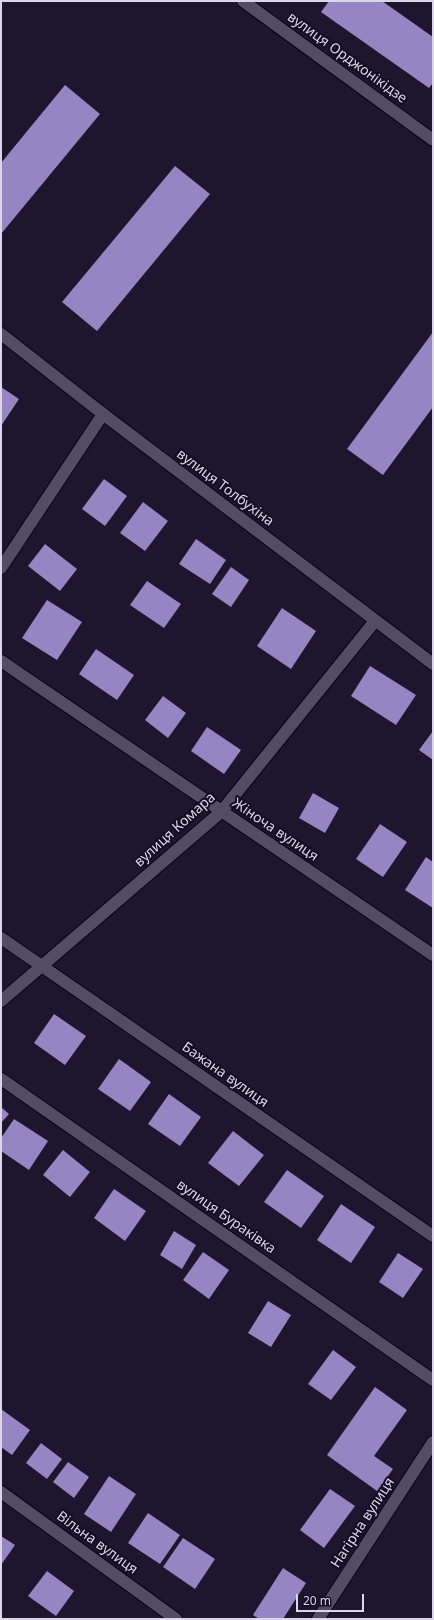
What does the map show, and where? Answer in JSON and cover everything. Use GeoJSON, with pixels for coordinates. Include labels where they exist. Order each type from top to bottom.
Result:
{"type":"FeatureCollection","features":[{"type":"Feature","properties":{"kind":"street","name":"вулиця Орджонікідзе"},"geometry":{"type":"LineString","coordinates":[[243,1],[433,140]]}},
{"type":"Feature","properties":{"kind":"street","name":"вулиця Толбухіна"},"geometry":{"type":"LineString","coordinates":[[1,334],[102,414],[433,664]]}},
{"type":"Feature","properties":{"kind":"street"},"geometry":{"type":"LineString","coordinates":[[1,568],[102,414]]}},
{"type":"Feature","properties":{"kind":"street","name":"вулиця Комара"},"geometry":{"type":"LineString","coordinates":[[1,1001],[221,812],[376,621]]}},
{"type":"Feature","properties":{"kind":"street","name":"Жіноча вулиця"},"geometry":{"type":"LineString","coordinates":[[1,662],[433,955]]}},
{"type":"Feature","properties":{"kind":"street","name":"Бажана вулиця"},"geometry":{"type":"LineString","coordinates":[[1,938],[433,1236]]}},
{"type":"Feature","properties":{"kind":"street","name":"вулиця Бураківка"},"geometry":{"type":"LineString","coordinates":[[1,1079],[433,1380]]}},
{"type":"Feature","properties":{"kind":"street","name":"Нагірна вулиця"},"geometry":{"type":"LineString","coordinates":[[318,1619],[433,1442]]}},
{"type":"Feature","properties":{"kind":"street","name":"Вільна вулиця"},"geometry":{"type":"LineString","coordinates":[[1,1492],[176,1619]]}},
{"type":"Feature","properties":{"kind":"building"},"geometry":{"type":"Polygon","coordinates":[[[329,1],[382,1],[433,37],[433,83],[429,88],[321,12],[329,1]]]}},
{"type":"Feature","properties":{"kind":"building"},"geometry":{"type":"Polygon","coordinates":[[[65,85],[100,114],[1,234],[1,163],[65,85]]]}},
{"type":"Feature","properties":{"kind":"building"},"geometry":{"type":"Polygon","coordinates":[[[175,166],[210,194],[97,331],[62,302],[175,166]]]}},
{"type":"Feature","properties":{"kind":"building"},"geometry":{"type":"Polygon","coordinates":[[[433,332],[433,407],[383,475],[347,449],[433,332]]]}},
{"type":"Feature","properties":{"kind":"building"},"geometry":{"type":"Polygon","coordinates":[[[1,387],[19,399],[1,426],[1,387]]]}},
{"type":"Feature","properties":{"kind":"building"},"geometry":{"type":"Polygon","coordinates":[[[104,479],[127,496],[105,526],[82,509],[104,479]]]}},
{"type":"Feature","properties":{"kind":"building"},"geometry":{"type":"Polygon","coordinates":[[[143,502],[168,521],[145,551],[120,533],[143,502]]]}},
{"type":"Feature","properties":{"kind":"building"},"geometry":{"type":"Polygon","coordinates":[[[196,539],[226,560],[210,584],[179,564],[196,539]]]}},
{"type":"Feature","properties":{"kind":"building"},"geometry":{"type":"Polygon","coordinates":[[[45,544],[77,569],[60,591],[28,566],[45,544]]]}},
{"type":"Feature","properties":{"kind":"building"},"geometry":{"type":"Polygon","coordinates":[[[231,567],[249,580],[231,607],[212,594],[231,567]]]}},
{"type":"Feature","properties":{"kind":"building"},"geometry":{"type":"Polygon","coordinates":[[[147,581],[181,604],[164,628],[130,605],[147,581]]]}},
{"type":"Feature","properties":{"kind":"building"},"geometry":{"type":"Polygon","coordinates":[[[47,600],[82,622],[57,660],[22,638],[47,600]]]}},
{"type":"Feature","properties":{"kind":"building"},"geometry":{"type":"Polygon","coordinates":[[[282,608],[316,631],[291,669],[257,646],[282,608]]]}},
{"type":"Feature","properties":{"kind":"building"},"geometry":{"type":"Polygon","coordinates":[[[96,649],[134,675],[117,700],[79,674],[96,649]]]}},
{"type":"Feature","properties":{"kind":"building"},"geometry":{"type":"Polygon","coordinates":[[[370,666],[416,695],[396,725],[351,696],[370,666]]]}},
{"type":"Feature","properties":{"kind":"building"},"geometry":{"type":"Polygon","coordinates":[[[163,696],[186,713],[168,738],[145,720],[163,696]]]}},
{"type":"Feature","properties":{"kind":"building"},"geometry":{"type":"Polygon","coordinates":[[[207,727],[241,750],[224,774],[191,751],[207,727]]]}},
{"type":"Feature","properties":{"kind":"building"},"geometry":{"type":"Polygon","coordinates":[[[433,731],[433,760],[419,750],[433,731]]]}},
{"type":"Feature","properties":{"kind":"building"},"geometry":{"type":"Polygon","coordinates":[[[313,793],[339,808],[325,833],[299,818],[313,793]]]}},
{"type":"Feature","properties":{"kind":"building"},"geometry":{"type":"Polygon","coordinates":[[[380,824],[407,842],[383,877],[356,859],[380,824]]]}},
{"type":"Feature","properties":{"kind":"building"},"geometry":{"type":"Polygon","coordinates":[[[426,857],[433,862],[433,908],[405,890],[426,857]]]}},
{"type":"Feature","properties":{"kind":"building"},"geometry":{"type":"Polygon","coordinates":[[[54,1014],[86,1036],[65,1065],[34,1043],[54,1014]]]}},
{"type":"Feature","properties":{"kind":"building"},"geometry":{"type":"Polygon","coordinates":[[[119,1059],[151,1082],[130,1111],[98,1089],[119,1059]]]}},
{"type":"Feature","properties":{"kind":"building"},"geometry":{"type":"Polygon","coordinates":[[[169,1094],[201,1117],[180,1146],[148,1124],[169,1094]]]}},
{"type":"Feature","properties":{"kind":"building"},"geometry":{"type":"Polygon","coordinates":[[[1,1107],[9,1114],[1,1123],[1,1107]]]}},
{"type":"Feature","properties":{"kind":"building"},"geometry":{"type":"Polygon","coordinates":[[[14,1119],[48,1141],[29,1170],[1,1151],[1,1138],[14,1119]]]}},
{"type":"Feature","properties":{"kind":"building"},"geometry":{"type":"Polygon","coordinates":[[[233,1131],[264,1155],[239,1186],[208,1163],[233,1131]]]}},
{"type":"Feature","properties":{"kind":"building"},"geometry":{"type":"Polygon","coordinates":[[[63,1150],[90,1172],[70,1197],[43,1175],[63,1150]]]}},
{"type":"Feature","properties":{"kind":"building"},"geometry":{"type":"Polygon","coordinates":[[[287,1170],[324,1196],[301,1228],[264,1202],[287,1170]]]}},
{"type":"Feature","properties":{"kind":"building"},"geometry":{"type":"Polygon","coordinates":[[[114,1189],[146,1211],[125,1241],[94,1218],[114,1189]]]}},
{"type":"Feature","properties":{"kind":"building"},"geometry":{"type":"Polygon","coordinates":[[[341,1204],[375,1227],[351,1263],[317,1240],[341,1204]]]}},
{"type":"Feature","properties":{"kind":"building"},"geometry":{"type":"Polygon","coordinates":[[[174,1231],[196,1245],[182,1269],[160,1255],[174,1231]]]}},
{"type":"Feature","properties":{"kind":"building"},"geometry":{"type":"Polygon","coordinates":[[[203,1252],[229,1270],[209,1299],[183,1280],[203,1252]]]}},
{"type":"Feature","properties":{"kind":"building"},"geometry":{"type":"Polygon","coordinates":[[[398,1253],[423,1269],[403,1298],[379,1282],[398,1253]]]}},
{"type":"Feature","properties":{"kind":"building"},"geometry":{"type":"Polygon","coordinates":[[[268,1301],[291,1315],[271,1347],[248,1333],[268,1301]]]}},
{"type":"Feature","properties":{"kind":"building"},"geometry":{"type":"Polygon","coordinates":[[[333,1350],[356,1367],[331,1400],[308,1384],[333,1350]]]}},
{"type":"Feature","properties":{"kind":"building"},"geometry":{"type":"Polygon","coordinates":[[[375,1387],[407,1410],[374,1456],[393,1469],[377,1491],[327,1455],[375,1387]]]}},
{"type":"Feature","properties":{"kind":"building"},"geometry":{"type":"Polygon","coordinates":[[[1,1409],[30,1430],[12,1455],[1,1447],[1,1409]]]}},
{"type":"Feature","properties":{"kind":"building"},"geometry":{"type":"Polygon","coordinates":[[[41,1443],[62,1459],[47,1479],[26,1463],[41,1443]]]}},
{"type":"Feature","properties":{"kind":"building"},"geometry":{"type":"Polygon","coordinates":[[[68,1462],[89,1477],[74,1498],[53,1482],[68,1462]]]}},
{"type":"Feature","properties":{"kind":"building"},"geometry":{"type":"Polygon","coordinates":[[[109,1476],[136,1494],[111,1532],[84,1514],[109,1476]]]}},
{"type":"Feature","properties":{"kind":"building"},"geometry":{"type":"Polygon","coordinates":[[[330,1489],[355,1506],[324,1548],[300,1530],[330,1489]]]}},
{"type":"Feature","properties":{"kind":"building"},"geometry":{"type":"Polygon","coordinates":[[[148,1513],[180,1535],[160,1564],[128,1543],[148,1513]]]}},
{"type":"Feature","properties":{"kind":"building"},"geometry":{"type":"Polygon","coordinates":[[[1,1536],[15,1545],[1,1565],[1,1536]]]}},
{"type":"Feature","properties":{"kind":"building"},"geometry":{"type":"Polygon","coordinates":[[[183,1538],[215,1559],[195,1589],[163,1567],[183,1538]]]}},
{"type":"Feature","properties":{"kind":"building"},"geometry":{"type":"Polygon","coordinates":[[[283,1568],[306,1583],[283,1619],[259,1619],[253,1615],[283,1568]]]}},
{"type":"Feature","properties":{"kind":"building"},"geometry":{"type":"Polygon","coordinates":[[[47,1571],[74,1591],[56,1616],[28,1596],[47,1571]]]}}]}
